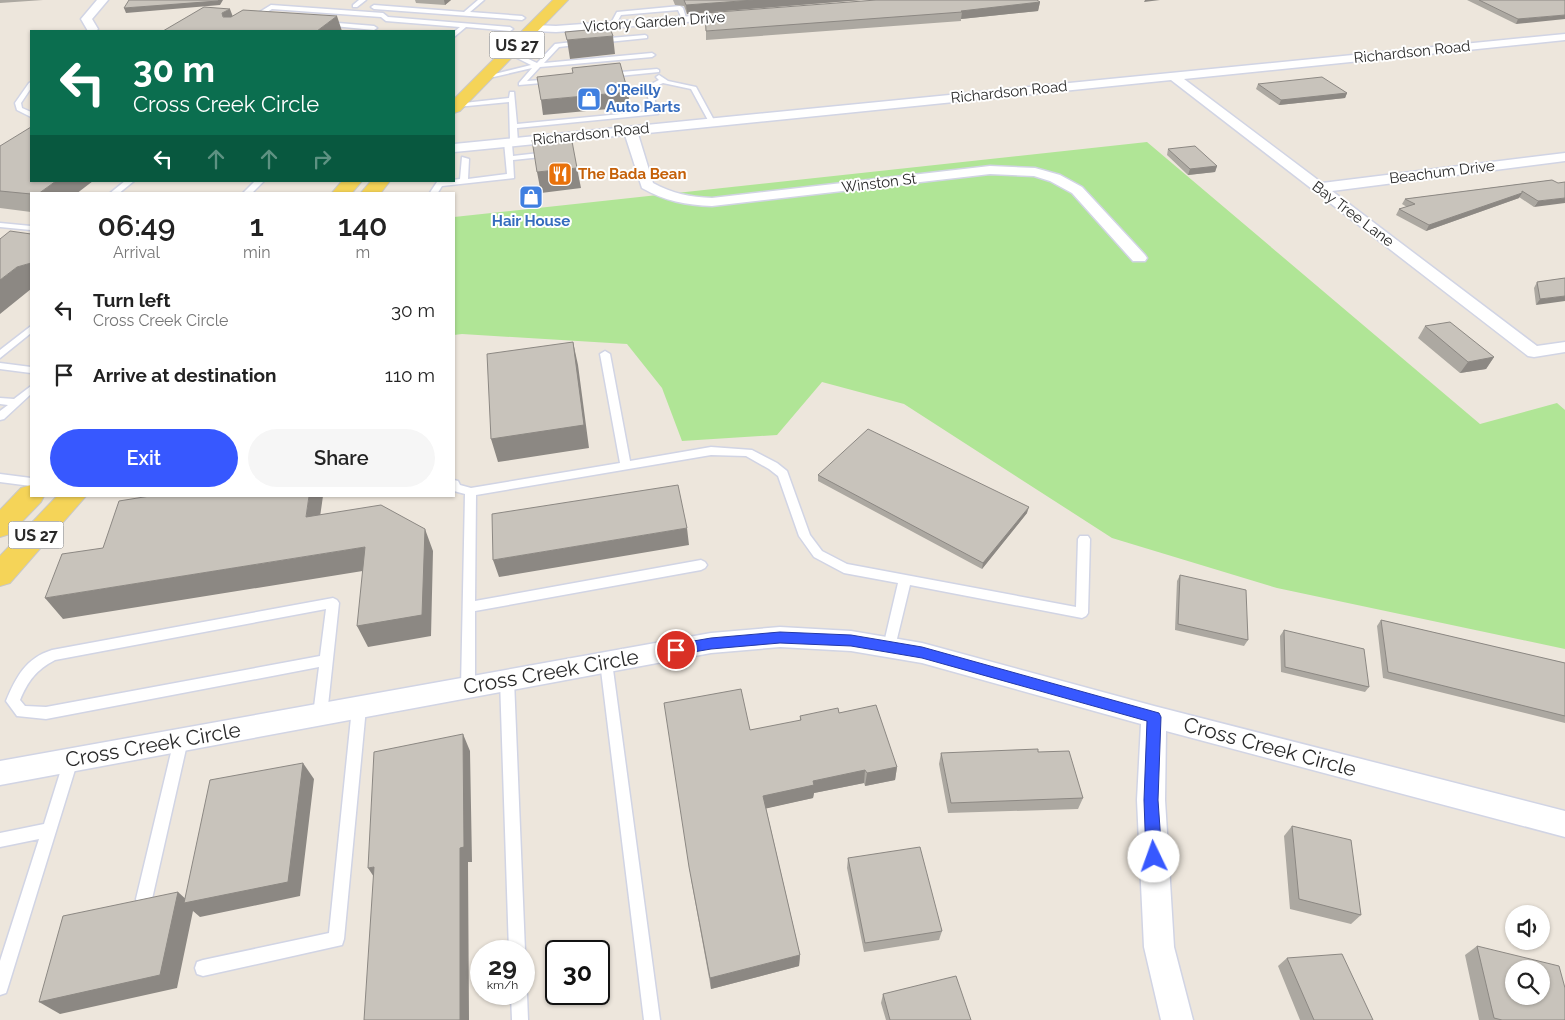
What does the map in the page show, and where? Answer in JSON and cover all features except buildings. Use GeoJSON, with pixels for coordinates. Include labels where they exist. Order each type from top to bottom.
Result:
{"type":"FeatureCollection","features":[{"type":"Feature","properties":{"kind":"main road","name":"US 27"},"geometry":{"type":"LineString","coordinates":[[456,106],[562,0]]}},
{"type":"Feature","properties":{"kind":"main road","name":"US 27"},"geometry":{"type":"LineString","coordinates":[[493,45],[534,6]]}},
{"type":"Feature","properties":{"kind":"main road"},"geometry":{"type":"LineString","coordinates":[[522,18],[524,25],[534,28]]}},
{"type":"Feature","properties":{"kind":"main road"},"geometry":{"type":"LineString","coordinates":[[342,192],[352,182]]}},
{"type":"Feature","properties":{"kind":"main road"},"geometry":{"type":"LineString","coordinates":[[371,192],[380,182]]}},
{"type":"Feature","properties":{"kind":"main road","name":"US 27"},"geometry":{"type":"LineString","coordinates":[[0,527],[30,496]]}},
{"type":"Feature","properties":{"kind":"main road","name":"US 27"},"geometry":{"type":"LineString","coordinates":[[0,575],[72,497]]}},
{"type":"Feature","properties":{"kind":"street"},"geometry":{"type":"LineString","coordinates":[[89,30],[86,19],[103,0]]}},
{"type":"Feature","properties":{"kind":"street","name":"Victory Garden Drive"},"geometry":{"type":"LineString","coordinates":[[534,28],[556,30],[750,15]]}},
{"type":"Feature","properties":{"kind":"street","name":"Richardson Road"},"geometry":{"type":"LineString","coordinates":[[455,148],[511,142],[562,142],[630,130],[1565,37]]}},
{"type":"Feature","properties":{"kind":"street","name":"Bay Tree Lane"},"geometry":{"type":"LineString","coordinates":[[1173,76],[1534,352],[1565,347]]}},
{"type":"Feature","properties":{"kind":"street","name":"Winston St"},"geometry":{"type":"LineString","coordinates":[[630,130],[646,185],[667,197],[688,201],[712,202],[990,170],[1035,172],[1055,178],[1077,190],[1139,258]]}},
{"type":"Feature","properties":{"kind":"street","name":"Beachum Drive"},"geometry":{"type":"LineString","coordinates":[[1319,188],[1565,157]]}},
{"type":"Feature","properties":{"kind":"street","name":"Cross Creek Circle"},"geometry":{"type":"LineString","coordinates":[[0,773],[711,643],[780,637],[851,640],[922,653],[1154,717],[1565,824]]}},
{"type":"Feature","properties":{"kind":"street"},"geometry":{"type":"LineString","coordinates":[[1154,717],[1151,800],[1158,947],[1177,1020]]}},
{"type":"Feature","properties":{"kind":"lane"},"geometry":{"type":"LineString","coordinates":[[363,0],[355,6],[522,18]]}},
{"type":"Feature","properties":{"kind":"lane"},"geometry":{"type":"LineString","coordinates":[[463,14],[481,0]]}},
{"type":"Feature","properties":{"kind":"lane"},"geometry":{"type":"LineString","coordinates":[[389,8],[402,1],[409,4],[445,6],[463,14]]}},
{"type":"Feature","properties":{"kind":"lane"},"geometry":{"type":"LineString","coordinates":[[234,30],[270,7],[383,15],[386,19],[510,29]]}},
{"type":"Feature","properties":{"kind":"lane"},"geometry":{"type":"LineString","coordinates":[[613,25],[619,13],[680,8],[685,20]]}},
{"type":"Feature","properties":{"kind":"lane"},"geometry":{"type":"LineString","coordinates":[[252,19],[261,20]]}},
{"type":"Feature","properties":{"kind":"lane"},"geometry":{"type":"LineString","coordinates":[[318,24],[372,30],[386,19]]}},
{"type":"Feature","properties":{"kind":"lane"},"geometry":{"type":"LineString","coordinates":[[640,23],[660,78],[694,88],[712,122]]}},
{"type":"Feature","properties":{"kind":"lane"},"geometry":{"type":"LineString","coordinates":[[455,34],[465,25]]}},
{"type":"Feature","properties":{"kind":"lane"},"geometry":{"type":"LineString","coordinates":[[563,80],[521,84],[557,45],[645,37]]}},
{"type":"Feature","properties":{"kind":"lane"},"geometry":{"type":"LineString","coordinates":[[553,48],[623,42],[638,49],[638,54],[618,58]]}},
{"type":"Feature","properties":{"kind":"lane"},"geometry":{"type":"LineString","coordinates":[[513,49],[524,60],[538,65]]}},
{"type":"Feature","properties":{"kind":"lane"},"geometry":{"type":"LineString","coordinates":[[485,77],[538,65],[652,56]]}},
{"type":"Feature","properties":{"kind":"lane"},"geometry":{"type":"LineString","coordinates":[[601,76],[657,71]]}},
{"type":"Feature","properties":{"kind":"lane"},"geometry":{"type":"LineString","coordinates":[[513,126],[656,113],[648,87],[663,80]]}},
{"type":"Feature","properties":{"kind":"lane"},"geometry":{"type":"LineString","coordinates":[[30,85],[18,103],[19,109],[30,114]]}},
{"type":"Feature","properties":{"kind":"lane"},"geometry":{"type":"LineString","coordinates":[[434,192],[440,184],[511,176],[512,96],[456,106]]}},
{"type":"Feature","properties":{"kind":"lane"},"geometry":{"type":"LineString","coordinates":[[510,158],[553,153]]}},
{"type":"Feature","properties":{"kind":"lane"},"geometry":{"type":"LineString","coordinates":[[464,182],[465,159]]}},
{"type":"Feature","properties":{"kind":"lane"},"geometry":{"type":"LineString","coordinates":[[116,192],[129,182]]}},
{"type":"Feature","properties":{"kind":"lane"},"geometry":{"type":"LineString","coordinates":[[248,192],[259,182]]}},
{"type":"Feature","properties":{"kind":"lane"},"geometry":{"type":"LineString","coordinates":[[0,225],[30,228]]}},
{"type":"Feature","properties":{"kind":"lane"},"geometry":{"type":"LineString","coordinates":[[0,355],[30,330]]}},
{"type":"Feature","properties":{"kind":"lane"},"geometry":{"type":"LineString","coordinates":[[605,354],[626,466]]}},
{"type":"Feature","properties":{"kind":"lane"},"geometry":{"type":"LineString","coordinates":[[0,366],[30,370]]}},
{"type":"Feature","properties":{"kind":"lane"},"geometry":{"type":"LineString","coordinates":[[0,417],[30,390]]}},
{"type":"Feature","properties":{"kind":"lane"},"geometry":{"type":"LineString","coordinates":[[0,402],[16,402]]}},
{"type":"Feature","properties":{"kind":"lane"},"geometry":{"type":"LineString","coordinates":[[455,486],[456,488],[471,492],[711,452],[748,453],[773,466],[783,474],[805,536],[818,554],[844,568],[1082,613],[1084,539]]}},
{"type":"Feature","properties":{"kind":"lane"},"geometry":{"type":"LineString","coordinates":[[0,478],[30,482]]}},
{"type":"Feature","properties":{"kind":"lane"},"geometry":{"type":"LineString","coordinates":[[468,688],[471,492]]}},
{"type":"Feature","properties":{"kind":"lane"},"geometry":{"type":"LineString","coordinates":[[469,607],[701,565]]}},
{"type":"Feature","properties":{"kind":"lane"},"geometry":{"type":"LineString","coordinates":[[889,647],[905,580]]}},
{"type":"Feature","properties":{"kind":"lane"},"geometry":{"type":"LineString","coordinates":[[320,715],[333,603],[52,655],[33,665],[21,680],[13,701],[22,712],[46,713],[326,660]]}},
{"type":"Feature","properties":{"kind":"lane"},"geometry":{"type":"LineString","coordinates":[[606,662],[652,1020]]}},
{"type":"Feature","properties":{"kind":"lane"},"geometry":{"type":"LineString","coordinates":[[507,680],[517,940]]}},
{"type":"Feature","properties":{"kind":"lane"},"geometry":{"type":"LineString","coordinates":[[203,968],[336,939],[359,708]]}},
{"type":"Feature","properties":{"kind":"lane"},"geometry":{"type":"LineString","coordinates":[[144,899],[181,740]]}},
{"type":"Feature","properties":{"kind":"lane"},"geometry":{"type":"LineString","coordinates":[[0,987],[70,760]]}},
{"type":"Feature","properties":{"kind":"lane"},"geometry":{"type":"LineString","coordinates":[[0,840],[49,830]]}},
{"type":"Feature","properties":{"kind":"lane"},"geometry":{"type":"LineString","coordinates":[[519,1005],[520,1020]]}},
{"type":"Feature","properties":{"kind":"green space"},"geometry":{"type":"Polygon","coordinates":[[[1147,142],[1480,424],[1557,403],[1565,410],[1565,649],[1277,588],[1112,538],[904,404],[822,382],[777,435],[682,441],[662,388],[627,344],[455,335],[455,217],[1147,142]]]}},
{"type":"Feature","properties":{"kind":"place","name":"O'Reilly Auto Parts"},"geometry":{"type":"Point","coordinates":[589,99]}},
{"type":"Feature","properties":{"kind":"place","name":"The Bada Bean"},"geometry":{"type":"Point","coordinates":[560,174]}},
{"type":"Feature","properties":{"kind":"place","name":"Hair House"},"geometry":{"type":"Point","coordinates":[531,197]}},
{"type":"Feature","properties":{"kind":"route"},"geometry":{"type":"LineString","coordinates":[[676,650],[711,643],[780,637],[851,640],[922,653],[1154,717],[1151,800],[1154,857]]}}]}
